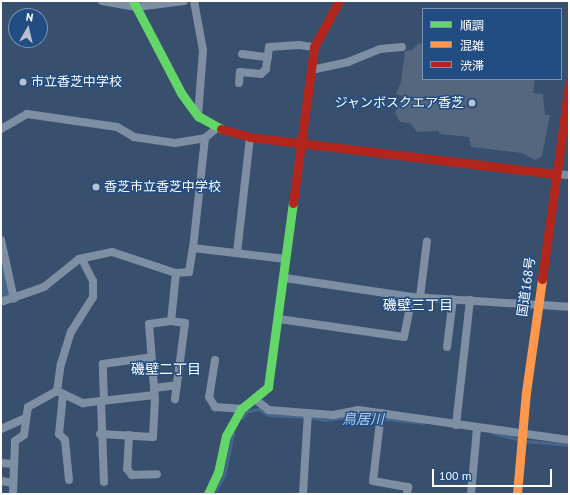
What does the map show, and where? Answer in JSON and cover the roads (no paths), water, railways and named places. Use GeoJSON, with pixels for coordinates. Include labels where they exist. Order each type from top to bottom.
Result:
{"type":"FeatureCollection","features":[{"type":"Feature","properties":{"kind":"main road"},"geometry":{"type":"LineString","coordinates":[[208,494],[218,473],[226,436],[241,409],[256,400],[268,387],[285,278],[285,259],[314,47],[339,1]]}},
{"type":"Feature","properties":{"kind":"main road"},"geometry":{"type":"LineString","coordinates":[[135,4],[181,93],[198,116],[216,128],[250,137],[554,174]]}},
{"type":"Feature","properties":{"kind":"main road","name":"国道168号"},"geometry":{"type":"LineString","coordinates":[[517,494],[521,435],[537,305],[554,174],[569,84]]}},
{"type":"Feature","properties":{"kind":"street"},"geometry":{"type":"LineString","coordinates":[[102,1],[135,4],[184,1]]}},
{"type":"Feature","properties":{"kind":"street"},"geometry":{"type":"LineString","coordinates":[[194,1],[203,50],[198,116]]}},
{"type":"Feature","properties":{"kind":"street"},"geometry":{"type":"LineString","coordinates":[[239,84],[240,72],[261,74],[266,69],[269,47],[299,45],[314,47]]}},
{"type":"Feature","properties":{"kind":"street"},"geometry":{"type":"LineString","coordinates":[[311,70],[348,62],[380,49],[402,47]]}},
{"type":"Feature","properties":{"kind":"street"},"geometry":{"type":"LineString","coordinates":[[242,54],[268,57]]}},
{"type":"Feature","properties":{"kind":"street"},"geometry":{"type":"LineString","coordinates":[[1,129],[27,114],[118,128],[134,137],[161,141],[175,142],[205,138],[216,128]]}},
{"type":"Feature","properties":{"kind":"street"},"geometry":{"type":"LineString","coordinates":[[237,253],[250,137]]}},
{"type":"Feature","properties":{"kind":"street"},"geometry":{"type":"LineString","coordinates":[[1,302],[14,299],[44,287],[82,259],[112,252],[176,273],[189,272],[205,138]]}},
{"type":"Feature","properties":{"kind":"street"},"geometry":{"type":"LineString","coordinates":[[554,174],[569,175]]}},
{"type":"Feature","properties":{"kind":"street"},"geometry":{"type":"LineString","coordinates":[[1,240],[14,299]]}},
{"type":"Feature","properties":{"kind":"street"},"geometry":{"type":"LineString","coordinates":[[279,320],[404,336],[416,297],[427,240]]}},
{"type":"Feature","properties":{"kind":"street"},"geometry":{"type":"LineString","coordinates":[[193,248],[285,259]]}},
{"type":"Feature","properties":{"kind":"street"},"geometry":{"type":"LineString","coordinates":[[69,480],[65,440],[59,434],[61,364],[71,332],[93,297],[93,281],[82,259]]}},
{"type":"Feature","properties":{"kind":"street"},"geometry":{"type":"LineString","coordinates":[[171,320],[176,273]]}},
{"type":"Feature","properties":{"kind":"street"},"geometry":{"type":"LineString","coordinates":[[285,278],[416,297],[569,307]]}},
{"type":"Feature","properties":{"kind":"street"},"geometry":{"type":"LineString","coordinates":[[447,347],[453,299]]}},
{"type":"Feature","properties":{"kind":"street"},"geometry":{"type":"LineString","coordinates":[[456,425],[470,300]]}},
{"type":"Feature","properties":{"kind":"street"},"geometry":{"type":"LineString","coordinates":[[100,434],[153,437],[155,392],[149,324],[171,320],[185,323],[175,399]]}},
{"type":"Feature","properties":{"kind":"street"},"geometry":{"type":"LineString","coordinates":[[104,482],[100,434],[103,364],[152,357]]}},
{"type":"Feature","properties":{"kind":"street"},"geometry":{"type":"LineString","coordinates":[[215,360],[209,397],[215,407],[241,409]]}},
{"type":"Feature","properties":{"kind":"street"},"geometry":{"type":"LineString","coordinates":[[13,494],[15,442],[24,435],[28,407],[60,393],[83,403],[155,392],[177,385]]}},
{"type":"Feature","properties":{"kind":"street"},"geometry":{"type":"LineString","coordinates":[[256,400],[270,410],[333,415],[358,410],[521,435],[569,440]]}},
{"type":"Feature","properties":{"kind":"street"},"geometry":{"type":"LineString","coordinates":[[303,494],[308,413]]}},
{"type":"Feature","properties":{"kind":"street"},"geometry":{"type":"LineString","coordinates":[[381,413],[373,481],[408,487],[407,494]]}},
{"type":"Feature","properties":{"kind":"street"},"geometry":{"type":"LineString","coordinates":[[1,429],[26,418]]}},
{"type":"Feature","properties":{"kind":"street"},"geometry":{"type":"LineString","coordinates":[[471,494],[477,428]]}},
{"type":"Feature","properties":{"kind":"street"},"geometry":{"type":"LineString","coordinates":[[129,435],[127,469],[132,475],[157,474]]}},
{"type":"Feature","properties":{"kind":"street"},"geometry":{"type":"LineString","coordinates":[[1,463],[13,464]]}},
{"type":"Feature","properties":{"kind":"street"},"geometry":{"type":"LineString","coordinates":[[1,481],[14,483]]}},
{"type":"Feature","properties":{"kind":"water"},"geometry":{"type":"Polygon","coordinates":[[[1,248],[10,297],[1,299],[1,248]]]}},
{"type":"Feature","properties":{"kind":"waterway","name":"鳥居川"},"geometry":{"type":"LineString","coordinates":[[242,418],[248,411],[259,409],[269,415],[306,417]]}},
{"type":"Feature","properties":{"kind":"waterway","name":"鳥居川"},"geometry":{"type":"LineString","coordinates":[[311,417],[324,420],[359,416],[424,423]]}},
{"type":"Feature","properties":{"kind":"waterway","name":"鳥居川"},"geometry":{"type":"LineString","coordinates":[[493,433],[517,439]]}},
{"type":"Feature","properties":{"kind":"waterway","name":"鳥居川"},"geometry":{"type":"LineString","coordinates":[[216,490],[224,476],[233,434]]}},
{"type":"Feature","properties":{"kind":"waterway","name":"鳥居川"},"geometry":{"type":"LineString","coordinates":[[526,441],[569,445]]}},
{"type":"Feature","properties":{"kind":"place","name":"市立香芝中学校"},"geometry":{"type":"Point","coordinates":[23,82]}},
{"type":"Feature","properties":{"kind":"place","name":"ジャンボスクエア香芝"},"geometry":{"type":"Point","coordinates":[472,103]}},
{"type":"Feature","properties":{"kind":"place","name":"香芝市立香芝中学校"},"geometry":{"type":"Point","coordinates":[96,187]}},
{"type":"Feature","properties":{"kind":"district","name":"磯壁三丁目"},"geometry":{"type":"Point","coordinates":[418,305]}},
{"type":"Feature","properties":{"kind":"district","name":"磯壁二丁目"},"geometry":{"type":"Point","coordinates":[166,369]}}]}
